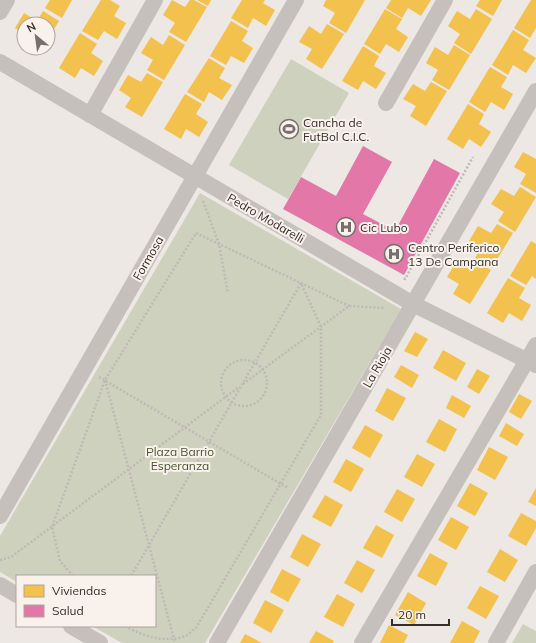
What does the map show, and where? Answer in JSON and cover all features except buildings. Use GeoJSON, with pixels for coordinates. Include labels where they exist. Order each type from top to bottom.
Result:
{"type":"FeatureCollection","features":[{"type":"Feature","properties":{"kind":"street"},"geometry":{"type":"LineString","coordinates":[[0,12],[7,0]]}},
{"type":"Feature","properties":{"kind":"street"},"geometry":{"type":"LineString","coordinates":[[90,115],[155,0]]}},
{"type":"Feature","properties":{"kind":"street","name":"Formosa"},"geometry":{"type":"LineString","coordinates":[[0,516],[296,0]]}},
{"type":"Feature","properties":{"kind":"street"},"geometry":{"type":"LineString","coordinates":[[386,103],[445,0]]}},
{"type":"Feature","properties":{"kind":"street","name":"Pedro Modarelli"},"geometry":{"type":"LineString","coordinates":[[0,62],[413,304],[532,363]]}},
{"type":"Feature","properties":{"kind":"street","name":"La Rioja"},"geometry":{"type":"LineString","coordinates":[[217,643],[536,91]]}},
{"type":"Feature","properties":{"kind":"street"},"geometry":{"type":"LineString","coordinates":[[362,643],[532,363],[536,345]]}},
{"type":"Feature","properties":{"kind":"street"},"geometry":{"type":"LineString","coordinates":[[496,643],[536,572]]}},
{"type":"Feature","properties":{"kind":"street"},"geometry":{"type":"LineString","coordinates":[[0,585],[16,594]]}},
{"type":"Feature","properties":{"kind":"street"},"geometry":{"type":"LineString","coordinates":[[73,627],[100,643]]}},
{"type":"Feature","properties":{"kind":"path"},"geometry":{"type":"LineString","coordinates":[[398,275],[405,279],[473,157]]}},
{"type":"Feature","properties":{"kind":"path"},"geometry":{"type":"LineString","coordinates":[[195,176],[219,244],[228,293]]}},
{"type":"Feature","properties":{"kind":"path"},"geometry":{"type":"LineString","coordinates":[[73,575],[60,560],[52,527],[105,380],[196,232],[348,306],[386,308]]}},
{"type":"Feature","properties":{"kind":"path"},"geometry":{"type":"LineString","coordinates":[[127,627],[152,640],[174,642],[186,636],[196,628],[321,415],[321,327],[301,283]]}},
{"type":"Feature","properties":{"kind":"path"},"geometry":{"type":"LineString","coordinates":[[132,575],[301,283]]}},
{"type":"Feature","properties":{"kind":"path"},"geometry":{"type":"LineString","coordinates":[[0,560],[11,557],[348,306]]}},
{"type":"Feature","properties":{"kind":"path"},"geometry":{"type":"LineString","coordinates":[[247,360],[255,362],[263,370],[266,377],[266,392],[261,399],[254,404],[239,406],[226,397],[222,390],[221,383],[223,375],[232,364],[247,360]]}},
{"type":"Feature","properties":{"kind":"path"},"geometry":{"type":"LineString","coordinates":[[85,369],[302,497]]}},
{"type":"Feature","properties":{"kind":"path"},"geometry":{"type":"LineString","coordinates":[[105,380],[174,642]]}},
{"type":"Feature","properties":{"kind":"green space","name":"Cancha de FutBol C.I.C."},"geometry":{"type":"Polygon","coordinates":[[[291,59],[349,93],[288,199],[229,165],[291,59]]]}},
{"type":"Feature","properties":{"kind":"green space","name":"Plaza Barrio Esperanza"},"geometry":{"type":"Polygon","coordinates":[[[200,193],[401,309],[205,643],[122,643],[94,627],[156,627],[156,575],[16,575],[16,581],[0,572],[0,536],[200,193]]]}},
{"type":"Feature","properties":{"kind":"green space"},"geometry":{"type":"Polygon","coordinates":[[[523,624],[536,631],[536,643],[512,643],[523,624]]]}},
{"type":"Feature","properties":{"kind":"place","name":"Cancha de FutBol C.I.C."},"geometry":{"type":"Point","coordinates":[289,129]}},
{"type":"Feature","properties":{"kind":"place","name":"Cic Lubo"},"geometry":{"type":"Point","coordinates":[346,227]}},
{"type":"Feature","properties":{"kind":"place","name":"Centro Periferico 13 De Campana"},"geometry":{"type":"Point","coordinates":[394,254]}}]}
